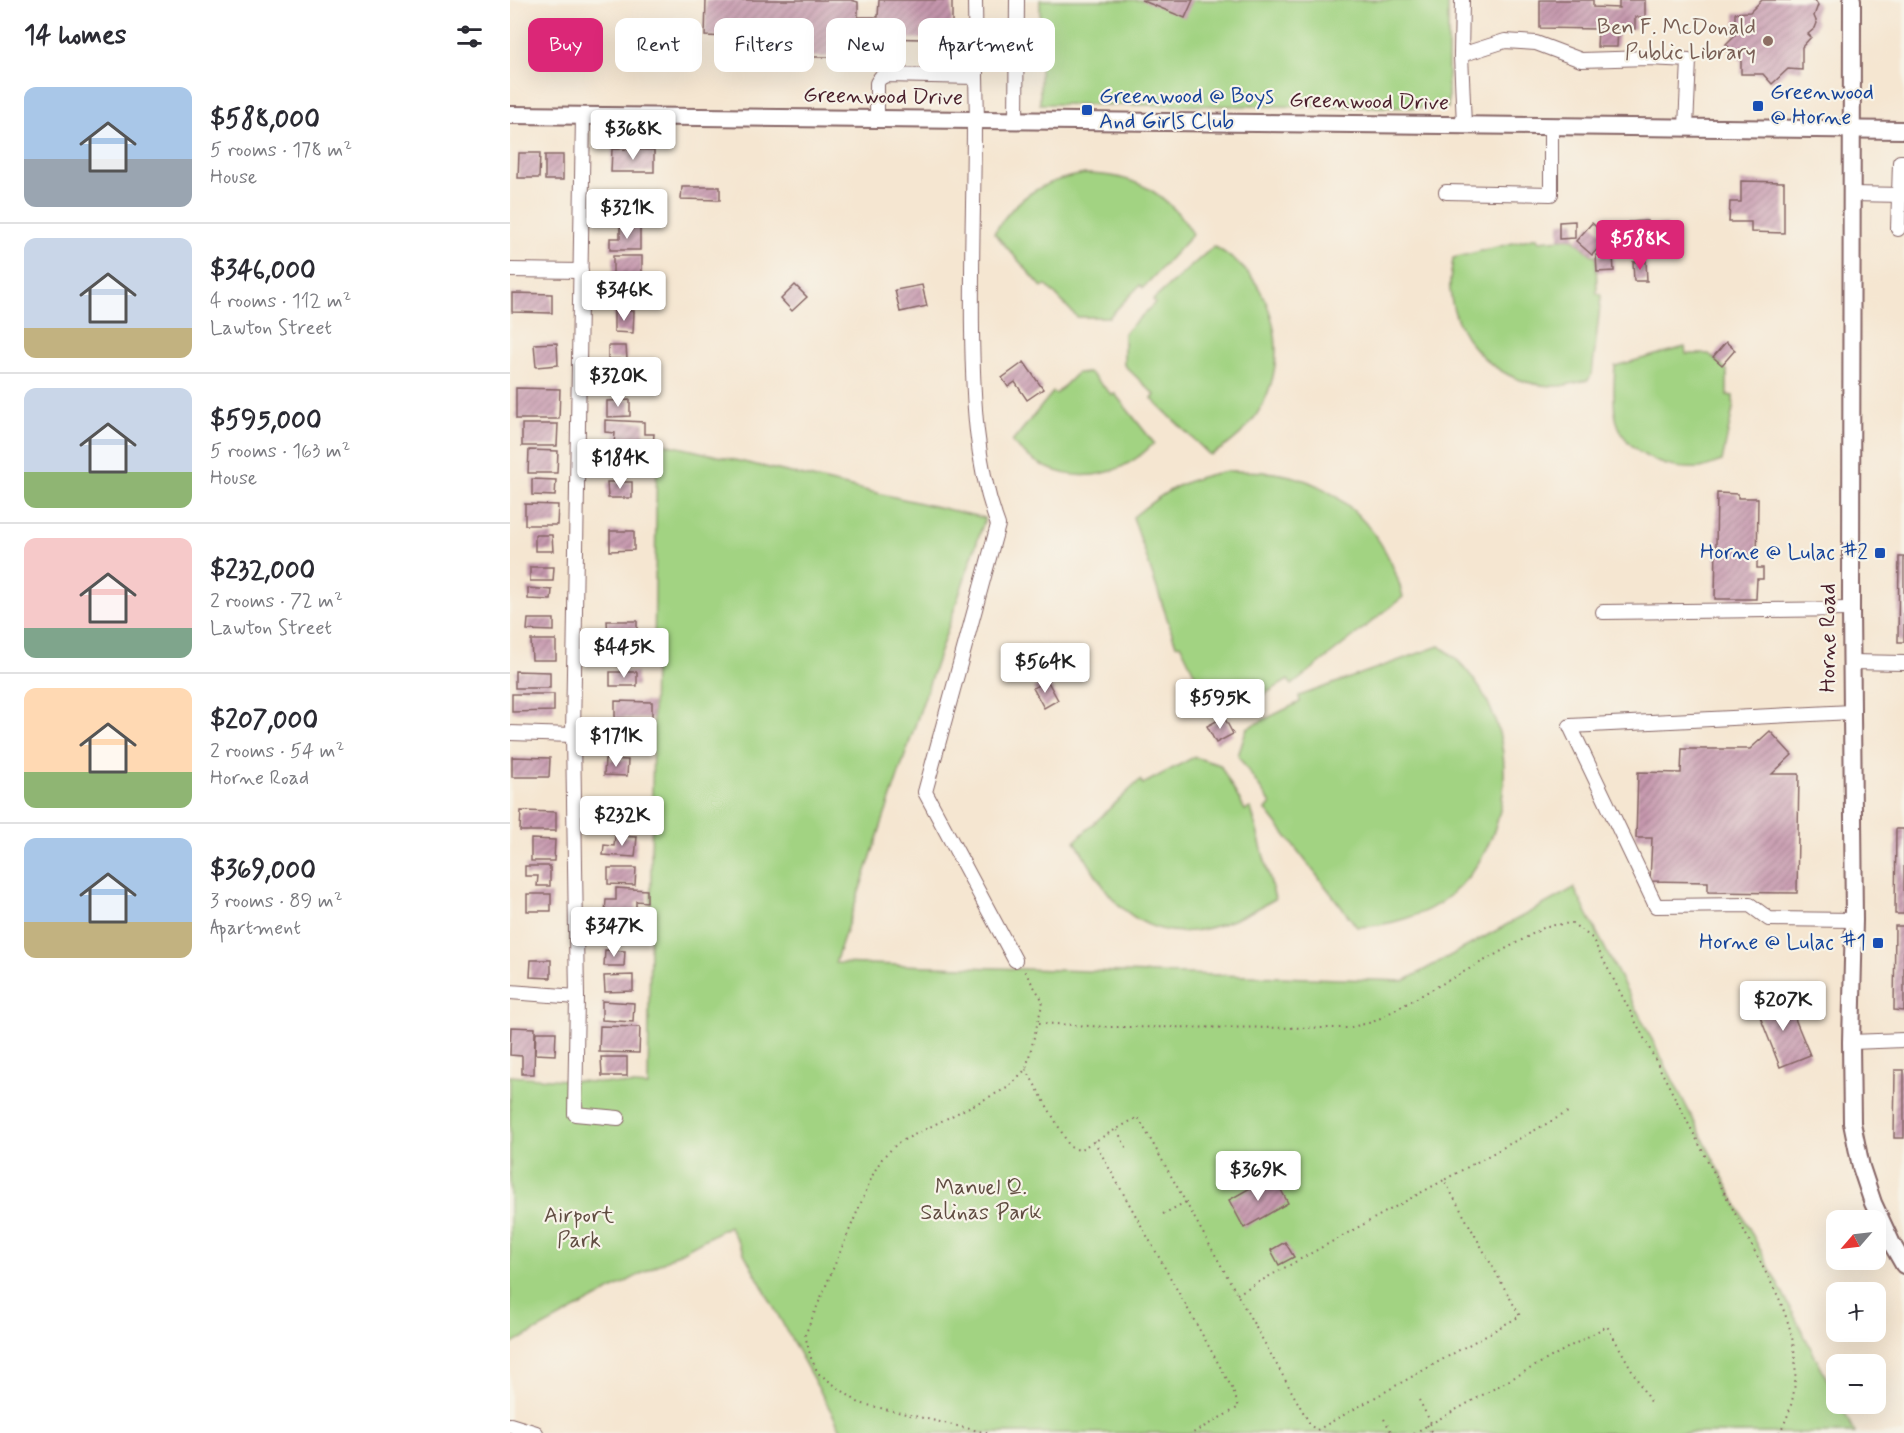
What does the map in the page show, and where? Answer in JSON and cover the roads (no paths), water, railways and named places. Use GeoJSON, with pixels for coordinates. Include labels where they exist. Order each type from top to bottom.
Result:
{"type":"FeatureCollection","features":[{"type":"Feature","properties":{"kind":"main road","name":"Horne Road"},"geometry":{"type":"LineString","coordinates":[[1852,0],[1851,609],[1854,920],[1852,1123],[1873,1203],[1904,1265]]}},
{"type":"Feature","properties":{"kind":"main road","name":"Greenwood Drive"},"geometry":{"type":"LineString","coordinates":[[510,115],[1904,130]]}},
{"type":"Feature","properties":{"kind":"street"},"geometry":{"type":"LineString","coordinates":[[975,0],[973,392],[987,496],[998,525],[925,792],[1015,960]]}},
{"type":"Feature","properties":{"kind":"street"},"geometry":{"type":"LineString","coordinates":[[1016,121],[1017,0]]}},
{"type":"Feature","properties":{"kind":"street"},"geometry":{"type":"LineString","coordinates":[[1462,0],[1461,55],[1464,125]]}},
{"type":"Feature","properties":{"kind":"street"},"geometry":{"type":"LineString","coordinates":[[1461,55],[1505,41],[1536,43],[1581,60],[1648,58],[1689,60],[1686,128]]}},
{"type":"Feature","properties":{"kind":"street"},"geometry":{"type":"LineString","coordinates":[[877,119],[877,83],[886,75],[976,77]]}},
{"type":"Feature","properties":{"kind":"street"},"geometry":{"type":"LineString","coordinates":[[583,116],[573,735],[577,997],[575,1114],[618,1118]]}},
{"type":"Feature","properties":{"kind":"street"},"geometry":{"type":"LineString","coordinates":[[1446,192],[1551,194],[1551,126]]}},
{"type":"Feature","properties":{"kind":"street"},"geometry":{"type":"LineString","coordinates":[[1898,229],[1902,179],[1900,162],[1904,162]]}},
{"type":"Feature","properties":{"kind":"street"},"geometry":{"type":"LineString","coordinates":[[1851,194],[1901,195]]}},
{"type":"Feature","properties":{"kind":"street"},"geometry":{"type":"LineString","coordinates":[[510,270],[581,271]]}},
{"type":"Feature","properties":{"kind":"street"},"geometry":{"type":"LineString","coordinates":[[1603,612],[1851,609]]}},
{"type":"Feature","properties":{"kind":"street"},"geometry":{"type":"LineString","coordinates":[[1852,662],[1904,663]]}},
{"type":"Feature","properties":{"kind":"street"},"geometry":{"type":"LineString","coordinates":[[1852,712],[1570,726],[1656,906],[1750,905],[1769,919],[1854,920]]}},
{"type":"Feature","properties":{"kind":"street"},"geometry":{"type":"LineString","coordinates":[[510,733],[573,735]]}},
{"type":"Feature","properties":{"kind":"street"},"geometry":{"type":"LineString","coordinates":[[510,992],[577,997]]}},
{"type":"Feature","properties":{"kind":"street"},"geometry":{"type":"LineString","coordinates":[[1851,1042],[1904,1040]]}},
{"type":"Feature","properties":{"kind":"street"},"geometry":{"type":"LineString","coordinates":[[510,1425],[536,1433]]}},
{"type":"Feature","properties":{"kind":"place","name":"Ben F. McDonald Public Library"},"geometry":{"type":"Point","coordinates":[1768,41]}},
{"type":"Feature","properties":{"kind":"place","name":"Greenwood @ Horne"},"geometry":{"type":"Point","coordinates":[1758,106]}},
{"type":"Feature","properties":{"kind":"place","name":"Greenwood @ Boys And Girls Club"},"geometry":{"type":"Point","coordinates":[1087,110]}},
{"type":"Feature","properties":{"kind":"place","name":"Horne @ Lulac #2"},"geometry":{"type":"Point","coordinates":[1880,553]}},
{"type":"Feature","properties":{"kind":"place","name":"Horne @ Lulac #1"},"geometry":{"type":"Point","coordinates":[1878,943]}},
{"type":"Feature","properties":{"kind":"park label","name":"Manuel Q. Salinas Park"},"geometry":{"type":"Point","coordinates":[981,1200]}},
{"type":"Feature","properties":{"kind":"park label","name":"Airport Park"},"geometry":{"type":"Point","coordinates":[579,1228]}}]}
